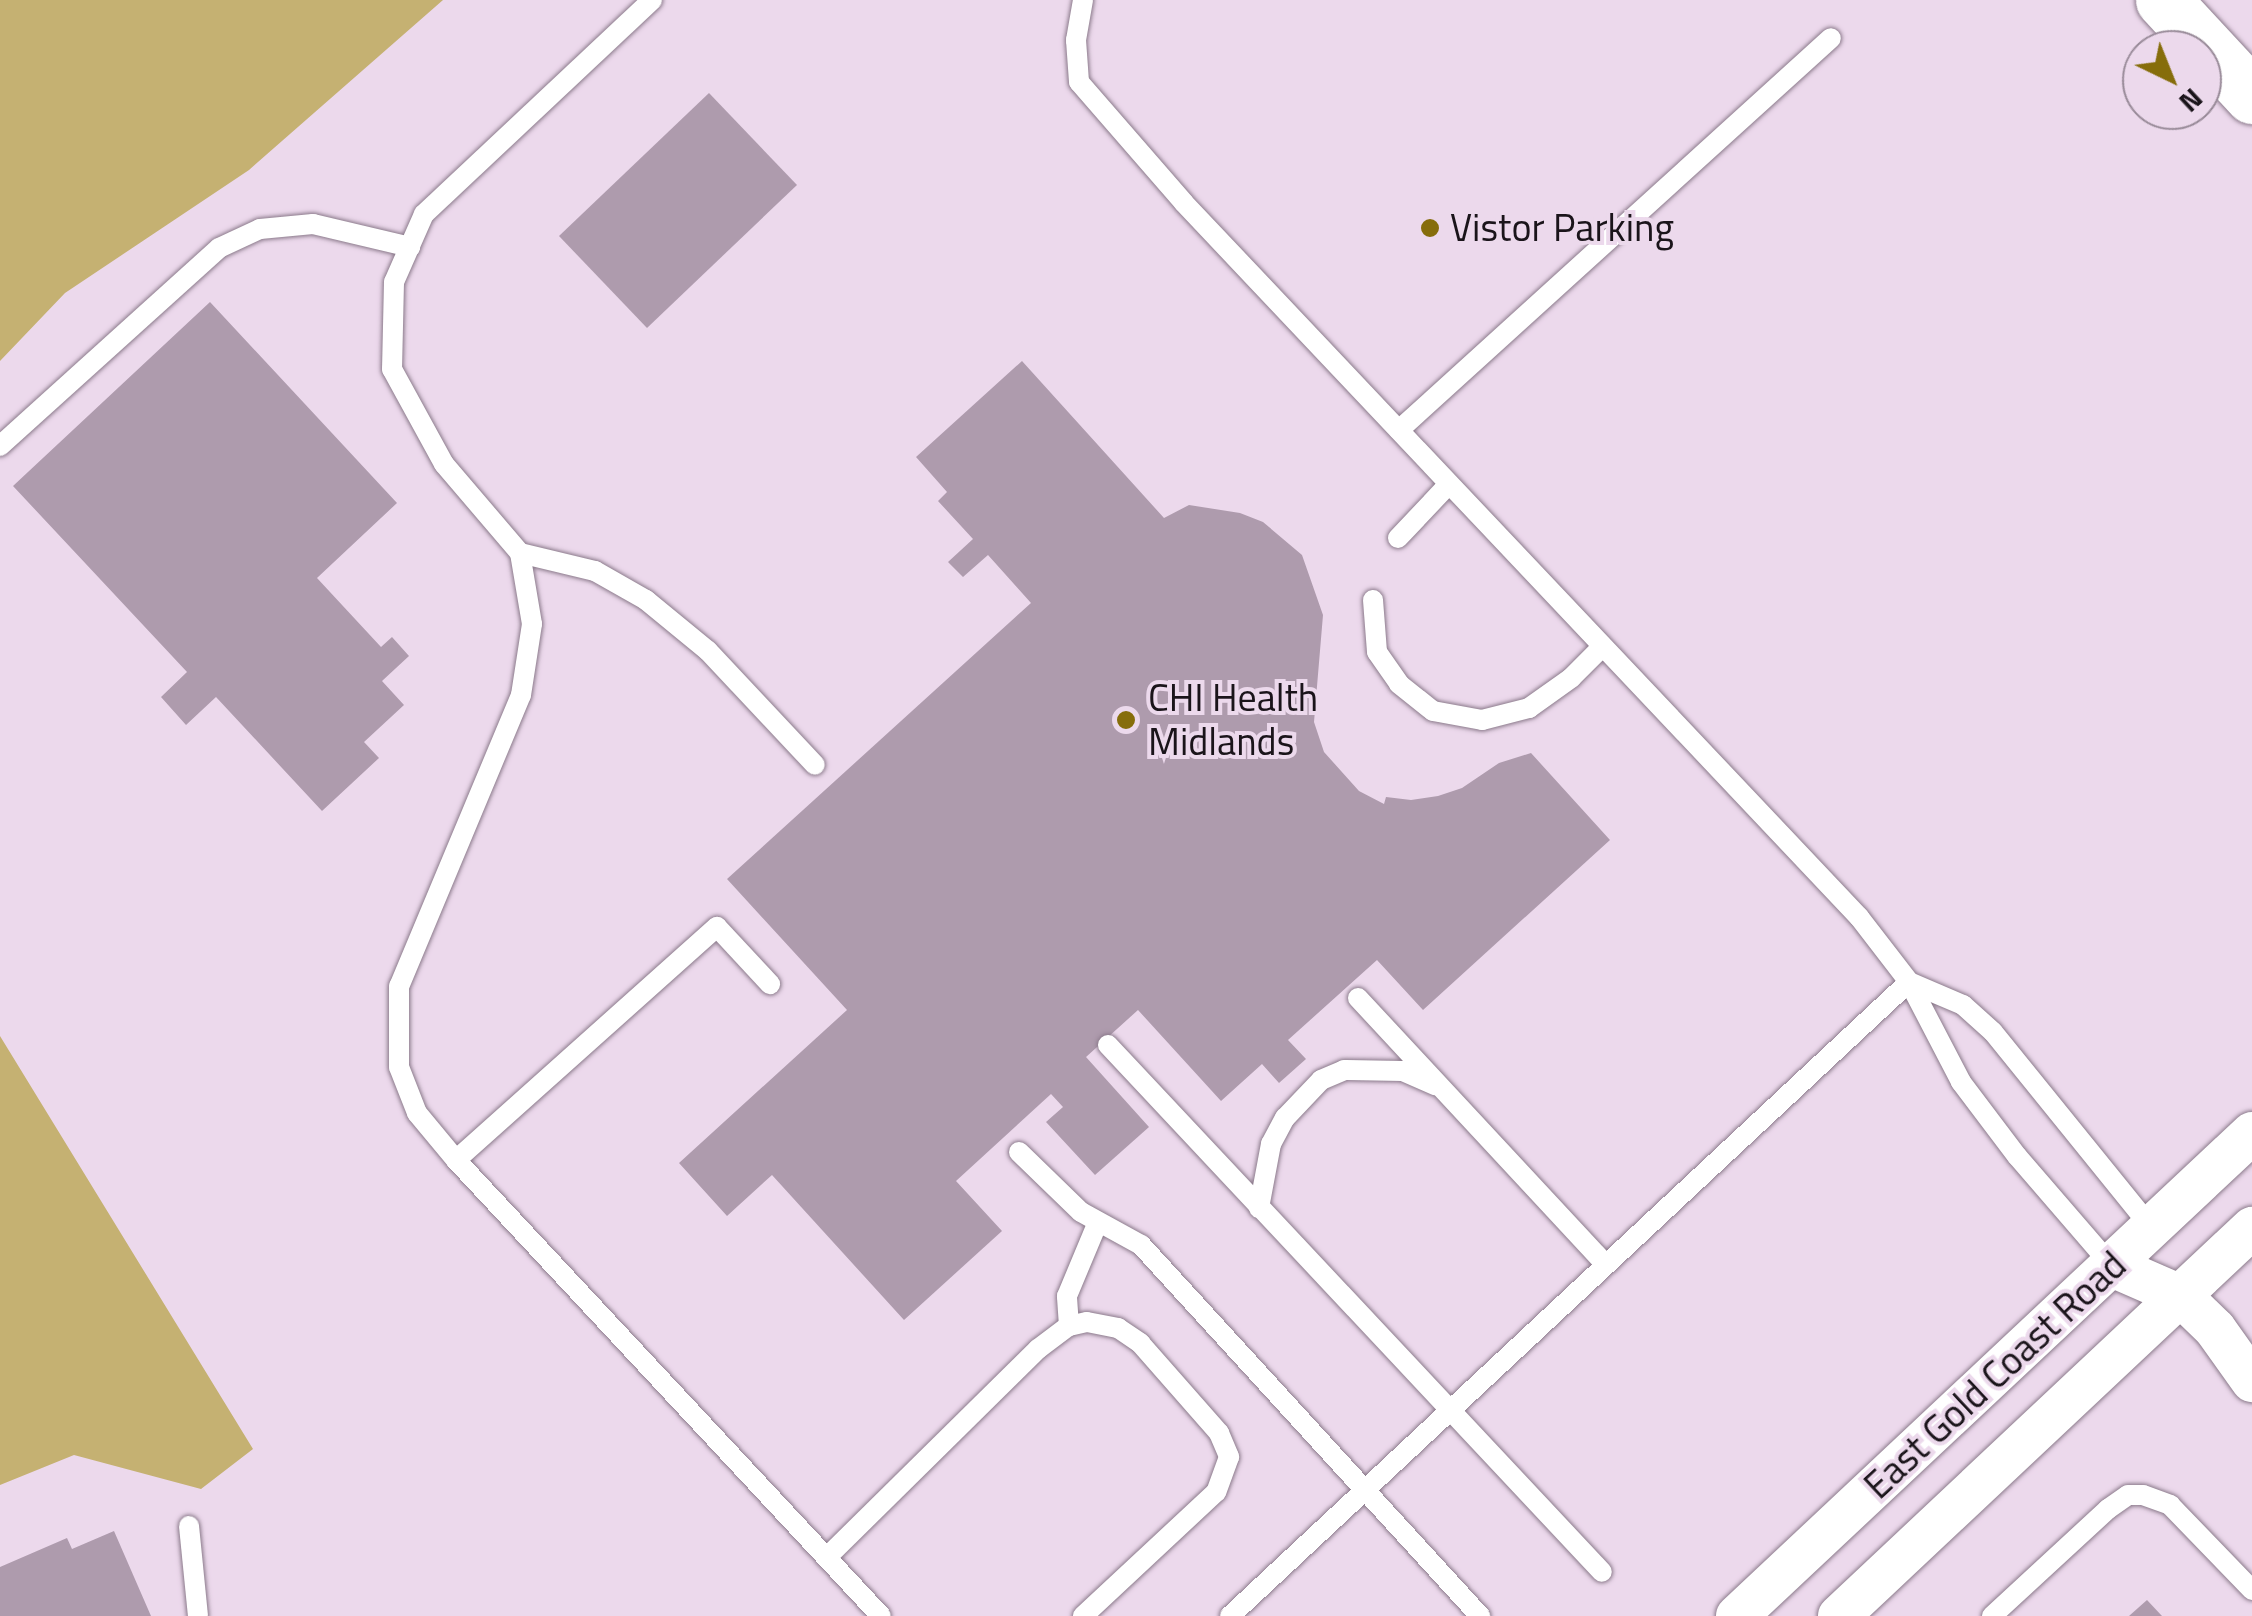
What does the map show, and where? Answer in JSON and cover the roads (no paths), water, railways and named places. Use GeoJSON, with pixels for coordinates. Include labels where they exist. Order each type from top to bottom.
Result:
{"type":"FeatureCollection","features":[{"type":"Feature","properties":{"kind":"main road"},"geometry":{"type":"LineString","coordinates":[[2163,0],[2252,96]]}},
{"type":"Feature","properties":{"kind":"street","name":"East Gold Coast Road"},"geometry":{"type":"LineString","coordinates":[[1737,1616],[2252,1133]]}},
{"type":"Feature","properties":{"kind":"street"},"geometry":{"type":"LineString","coordinates":[[2152,1228],[2181,1296]]}},
{"type":"Feature","properties":{"kind":"street","name":"East Gold Coast Road"},"geometry":{"type":"LineString","coordinates":[[1838,1616],[2252,1228]]}},
{"type":"Feature","properties":{"kind":"street"},"geometry":{"type":"LineString","coordinates":[[2112,1266],[2181,1296],[2215,1329],[2252,1380]]}},
{"type":"Feature","properties":{"kind":"lane"},"geometry":{"type":"LineString","coordinates":[[652,0],[424,214],[394,282],[392,369],[444,464],[520,553],[532,624],[521,695],[399,986],[399,1068],[417,1113],[456,1160],[881,1616]]}},
{"type":"Feature","properties":{"kind":"lane"},"geometry":{"type":"LineString","coordinates":[[1083,0],[1076,40],[1079,82],[1184,203],[1859,917],[1908,982],[1962,1082],[2018,1156],[2112,1266]]}},
{"type":"Feature","properties":{"kind":"lane"},"geometry":{"type":"LineString","coordinates":[[1398,430],[1830,38]]}},
{"type":"Feature","properties":{"kind":"lane"},"geometry":{"type":"LineString","coordinates":[[0,446],[219,248],[260,229],[312,224],[410,247]]}},
{"type":"Feature","properties":{"kind":"lane"},"geometry":{"type":"LineString","coordinates":[[1398,538],[1449,484]]}},
{"type":"Feature","properties":{"kind":"lane"},"geometry":{"type":"LineString","coordinates":[[520,553],[595,571],[646,600],[708,651],[815,764]]}},
{"type":"Feature","properties":{"kind":"lane"},"geometry":{"type":"LineString","coordinates":[[1373,600],[1377,652],[1399,684],[1434,710],[1466,717],[1482,720],[1529,708],[1571,678],[1602,646]]}},
{"type":"Feature","properties":{"kind":"lane"},"geometry":{"type":"LineString","coordinates":[[456,1160],[717,927],[770,984]]}},
{"type":"Feature","properties":{"kind":"lane"},"geometry":{"type":"LineString","coordinates":[[1908,982],[1963,1005],[1993,1032],[2152,1228]]}},
{"type":"Feature","properties":{"kind":"lane"},"geometry":{"type":"LineString","coordinates":[[1230,1616],[1908,982]]}},
{"type":"Feature","properties":{"kind":"lane"},"geometry":{"type":"LineString","coordinates":[[1358,998],[1604,1263]]}},
{"type":"Feature","properties":{"kind":"lane"},"geometry":{"type":"LineString","coordinates":[[1108,1045],[1602,1572]]}},
{"type":"Feature","properties":{"kind":"lane"},"geometry":{"type":"LineString","coordinates":[[1260,1208],[1271,1144],[1284,1118],[1321,1080],[1344,1070],[1403,1071],[1442,1088]]}},
{"type":"Feature","properties":{"kind":"lane"},"geometry":{"type":"LineString","coordinates":[[1019,1152],[1057,1191],[1098,1222],[1141,1245],[1480,1616]]}},
{"type":"Feature","properties":{"kind":"lane"},"geometry":{"type":"LineString","coordinates":[[1069,1326],[1067,1296],[1098,1222]]}},
{"type":"Feature","properties":{"kind":"lane"},"geometry":{"type":"LineString","coordinates":[[827,1557],[1038,1349],[1069,1326],[1087,1322],[1118,1328],[1140,1343],[1219,1433],[1229,1458],[1216,1492],[1082,1616]]}},
{"type":"Feature","properties":{"kind":"lane"},"geometry":{"type":"LineString","coordinates":[[1992,1616],[2108,1508],[2128,1496],[2144,1494],[2170,1506],[2252,1590]]}},
{"type":"Feature","properties":{"kind":"lane"},"geometry":{"type":"LineString","coordinates":[[188,1526],[198,1616]]}},
{"type":"Feature","properties":{"kind":"place","name":"Vistor Parking"},"geometry":{"type":"Point","coordinates":[1430,228]}},
{"type":"Feature","properties":{"kind":"place","name":"CHI Health Midlands"},"geometry":{"type":"Point","coordinates":[1126,720]}}]}
